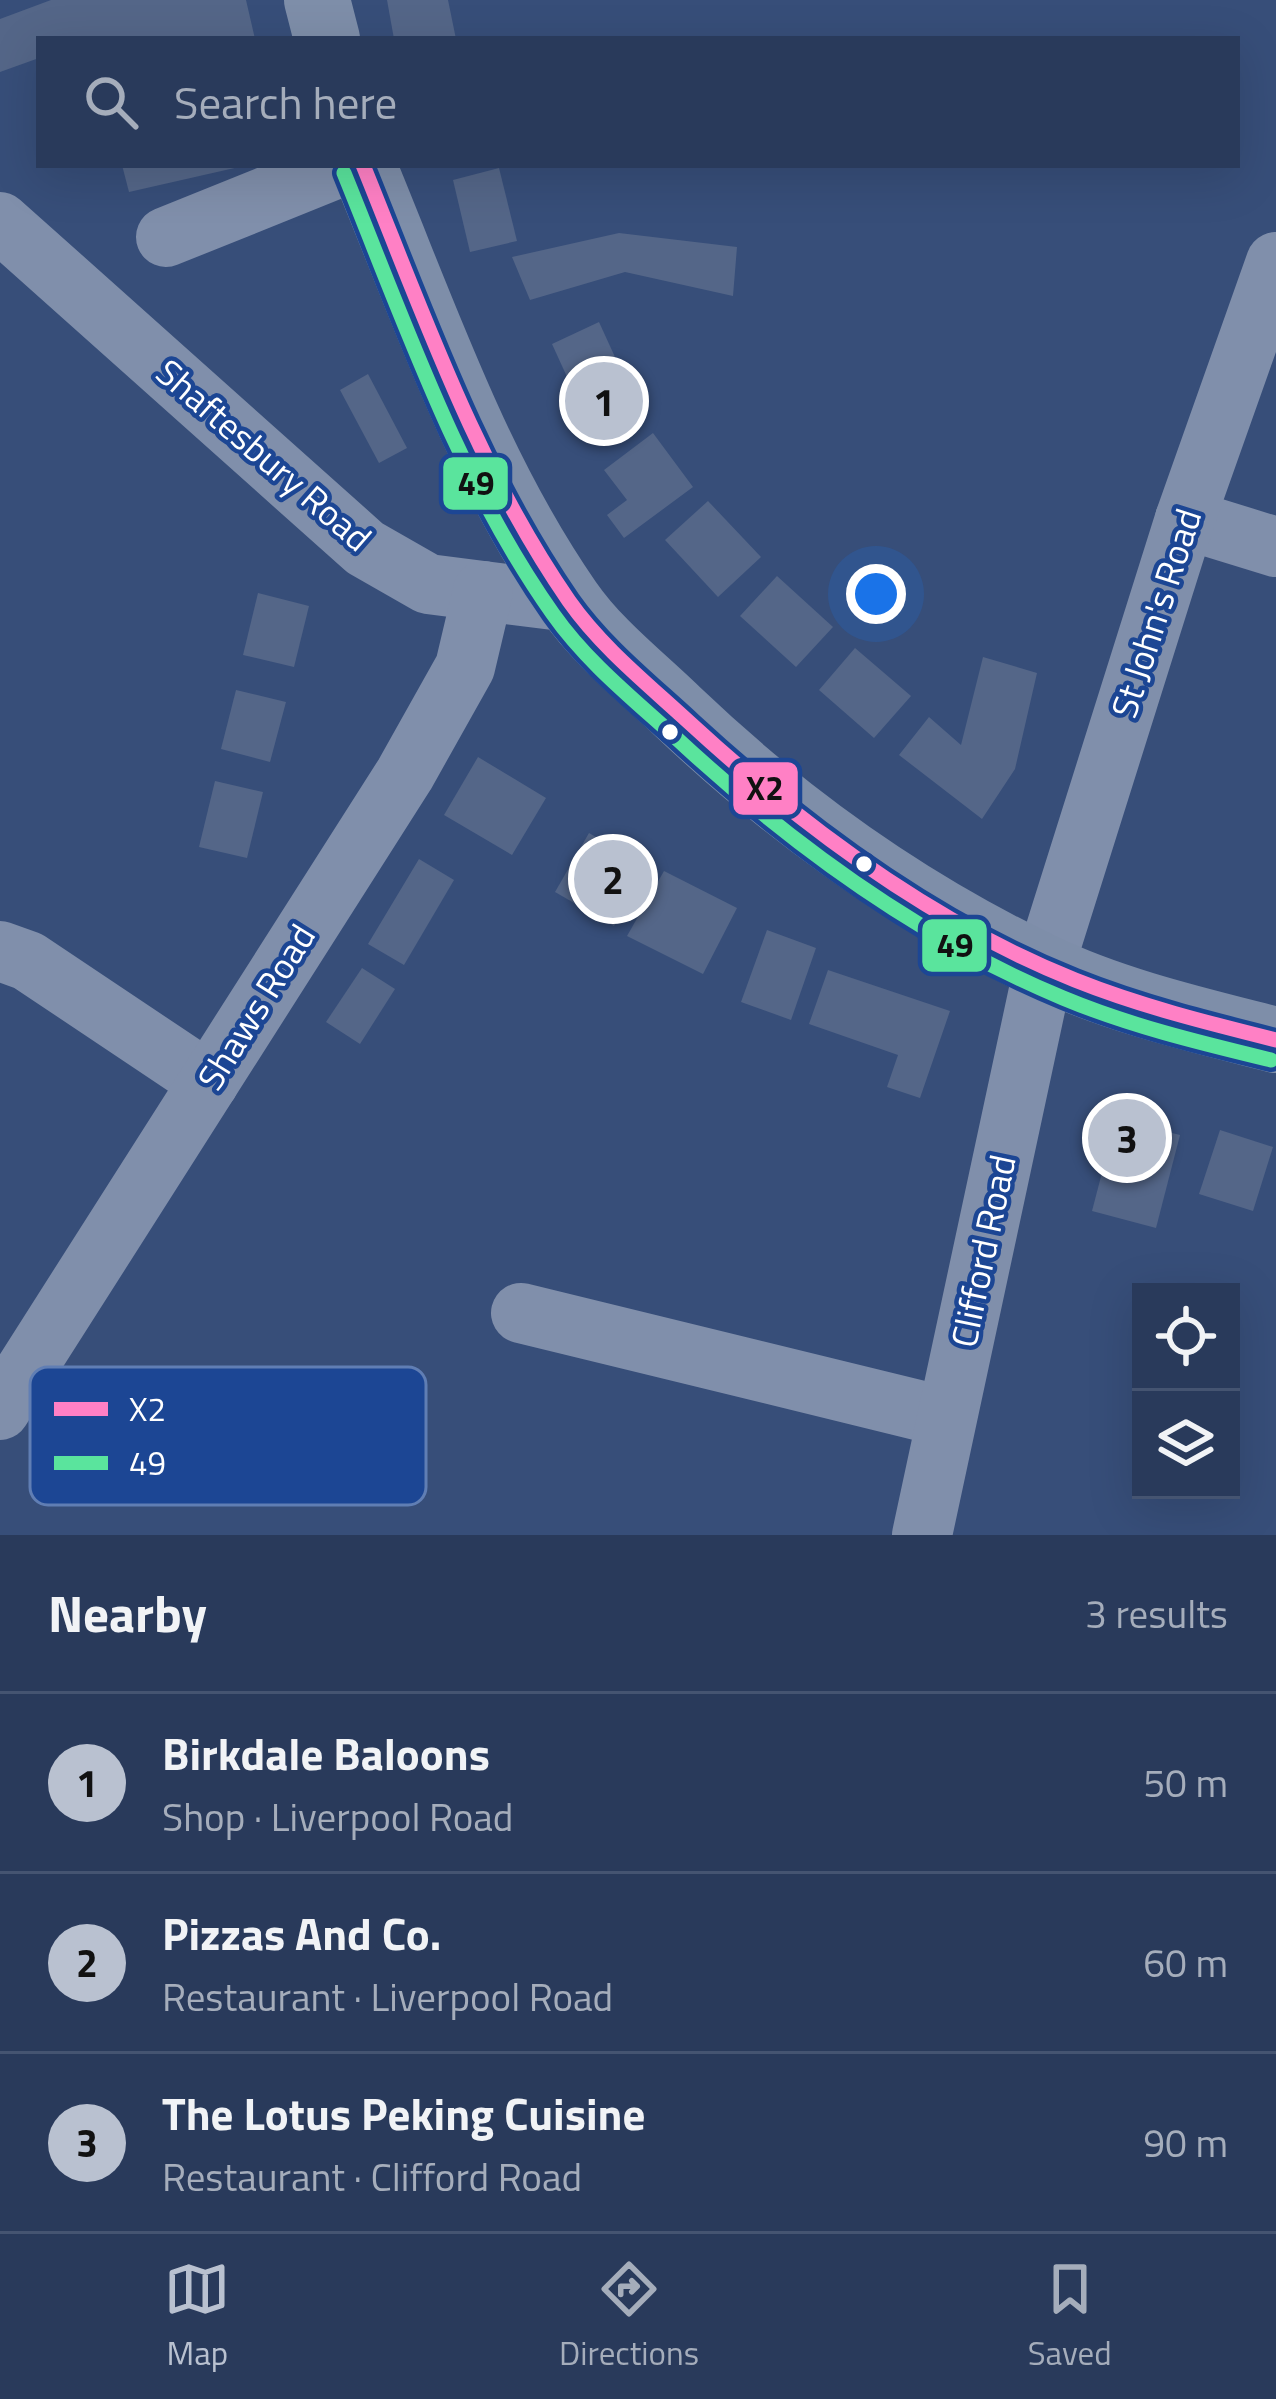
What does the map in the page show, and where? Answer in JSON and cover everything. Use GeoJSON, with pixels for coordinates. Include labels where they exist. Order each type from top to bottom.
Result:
{"type":"FeatureCollection","features":[{"type":"Feature","properties":{"kind":"main road"},"geometry":{"type":"LineString","coordinates":[[317,0],[326,36]]}},
{"type":"Feature","properties":{"kind":"main road"},"geometry":{"type":"LineString","coordinates":[[364,168],[497,484],[570,602],[723,754],[863,868],[1044,967],[1173,1013],[1276,1040]]}},
{"type":"Feature","properties":{"kind":"street"},"geometry":{"type":"LineString","coordinates":[[166,237],[338,168]]}},
{"type":"Feature","properties":{"kind":"street","name":"Shaftesbury Road"},"geometry":{"type":"LineString","coordinates":[[0,222],[365,548],[428,584],[570,602]]}},
{"type":"Feature","properties":{"kind":"street","name":"St John's Road"},"geometry":{"type":"LineString","coordinates":[[1044,967],[1185,519],[1276,262]]}},
{"type":"Feature","properties":{"kind":"street"},"geometry":{"type":"LineString","coordinates":[[1185,519],[1276,547]]}},
{"type":"Feature","properties":{"kind":"street","name":"Shaws Road"},"geometry":{"type":"LineString","coordinates":[[0,1410],[405,774],[465,667],[483,591]]}},
{"type":"Feature","properties":{"kind":"street"},"geometry":{"type":"LineString","coordinates":[[0,951],[28,961],[208,1082]]}},
{"type":"Feature","properties":{"kind":"street","name":"Clifford Road"},"geometry":{"type":"LineString","coordinates":[[922,1535],[1044,967]]}},
{"type":"Feature","properties":{"kind":"street"},"geometry":{"type":"LineString","coordinates":[[521,1313],[946,1417]]}},
{"type":"Feature","properties":{"kind":"building"},"geometry":{"type":"Polygon","coordinates":[[[51,0],[246,0],[254,36],[36,36],[36,59],[0,72],[0,19],[51,0]]]}},
{"type":"Feature","properties":{"kind":"building"},"geometry":{"type":"Polygon","coordinates":[[[387,0],[448,0],[455,36],[393,36],[387,0]]]}},
{"type":"Feature","properties":{"kind":"building"},"geometry":{"type":"Polygon","coordinates":[[[123,168],[235,168],[129,192],[123,168]]]}},
{"type":"Feature","properties":{"kind":"building"},"geometry":{"type":"Polygon","coordinates":[[[499,168],[517,241],[470,252],[453,180],[499,168]]]}},
{"type":"Feature","properties":{"kind":"building"},"geometry":{"type":"Polygon","coordinates":[[[619,233],[737,247],[733,296],[625,272],[530,300],[512,257],[619,233]]]}},
{"type":"Feature","properties":{"kind":"building"},"geometry":{"type":"Polygon","coordinates":[[[599,322],[641,414],[594,436],[552,344],[599,322]]]}},
{"type":"Feature","properties":{"kind":"building"},"geometry":{"type":"Polygon","coordinates":[[[368,374],[407,448],[379,463],[340,390],[368,374]]]}},
{"type":"Feature","properties":{"kind":"building"},"geometry":{"type":"Polygon","coordinates":[[[653,433],[693,487],[624,538],[607,515],[627,500],[604,470],[653,433]]]}},
{"type":"Feature","properties":{"kind":"building"},"geometry":{"type":"Polygon","coordinates":[[[708,501],[761,557],[718,597],[665,540],[708,501]]]}},
{"type":"Feature","properties":{"kind":"building"},"geometry":{"type":"Polygon","coordinates":[[[777,576],[833,627],[796,667],[740,616],[777,576]]]}},
{"type":"Feature","properties":{"kind":"building"},"geometry":{"type":"Polygon","coordinates":[[[258,593],[309,606],[294,667],[243,655],[258,593]]]}},
{"type":"Feature","properties":{"kind":"building"},"geometry":{"type":"Polygon","coordinates":[[[855,648],[911,696],[874,738],[819,690],[855,648]]]}},
{"type":"Feature","properties":{"kind":"building"},"geometry":{"type":"Polygon","coordinates":[[[983,657],[1037,673],[1015,769],[982,819],[899,755],[929,717],[961,745],[983,657]]]}},
{"type":"Feature","properties":{"kind":"building"},"geometry":{"type":"Polygon","coordinates":[[[236,690],[286,702],[270,762],[221,749],[236,690]]]}},
{"type":"Feature","properties":{"kind":"building"},"geometry":{"type":"Polygon","coordinates":[[[478,757],[546,798],[512,855],[444,815],[478,757]]]}},
{"type":"Feature","properties":{"kind":"building"},"geometry":{"type":"Polygon","coordinates":[[[215,781],[263,792],[247,858],[199,847],[215,781]]]}},
{"type":"Feature","properties":{"kind":"building"},"geometry":{"type":"Polygon","coordinates":[[[589,833],[648,867],[614,926],[555,892],[589,833]]]}},
{"type":"Feature","properties":{"kind":"building"},"geometry":{"type":"Polygon","coordinates":[[[419,859],[454,880],[404,965],[368,944],[419,859]]]}},
{"type":"Feature","properties":{"kind":"building"},"geometry":{"type":"Polygon","coordinates":[[[664,871],[737,908],[703,974],[627,936],[664,871]]]}},
{"type":"Feature","properties":{"kind":"building"},"geometry":{"type":"Polygon","coordinates":[[[767,930],[816,948],[791,1020],[741,1002],[767,930]]]}},
{"type":"Feature","properties":{"kind":"building"},"geometry":{"type":"Polygon","coordinates":[[[362,968],[395,989],[360,1044],[326,1022],[362,968]]]}},
{"type":"Feature","properties":{"kind":"building"},"geometry":{"type":"Polygon","coordinates":[[[828,970],[950,1011],[920,1098],[887,1087],[898,1055],[809,1024],[828,970]]]}},
{"type":"Feature","properties":{"kind":"building"},"geometry":{"type":"Polygon","coordinates":[[[1116,1119],[1180,1135],[1156,1228],[1092,1211],[1116,1119]]]}},
{"type":"Feature","properties":{"kind":"building"},"geometry":{"type":"Polygon","coordinates":[[[1220,1130],[1273,1147],[1253,1211],[1199,1194],[1220,1130]]]}},
{"type":"Feature","properties":{"kind":"transit line","name":"X2"},"geometry":{"type":"LineString","coordinates":[[364,168],[454,389],[506,498],[569,601],[627,666],[824,835],[970,930],[1100,989],[1276,1040]]}},
{"type":"Feature","properties":{"kind":"transit line","name":"49"},"geometry":{"type":"LineString","coordinates":[[344,173],[436,400],[489,510],[553,614],[610,678],[809,850],[957,947],[1088,1008],[1271,1060]]}},
{"type":"Feature","properties":{"kind":"place","name":"Birkdale Baloons"},"geometry":{"type":"Point","coordinates":[604,401]}},
{"type":"Feature","properties":{"kind":"place","name":"Pizzas And Co."},"geometry":{"type":"Point","coordinates":[613,879]}},
{"type":"Feature","properties":{"kind":"place","name":"The Lotus Peking Cuisine"},"geometry":{"type":"Point","coordinates":[1127,1138]}}]}
